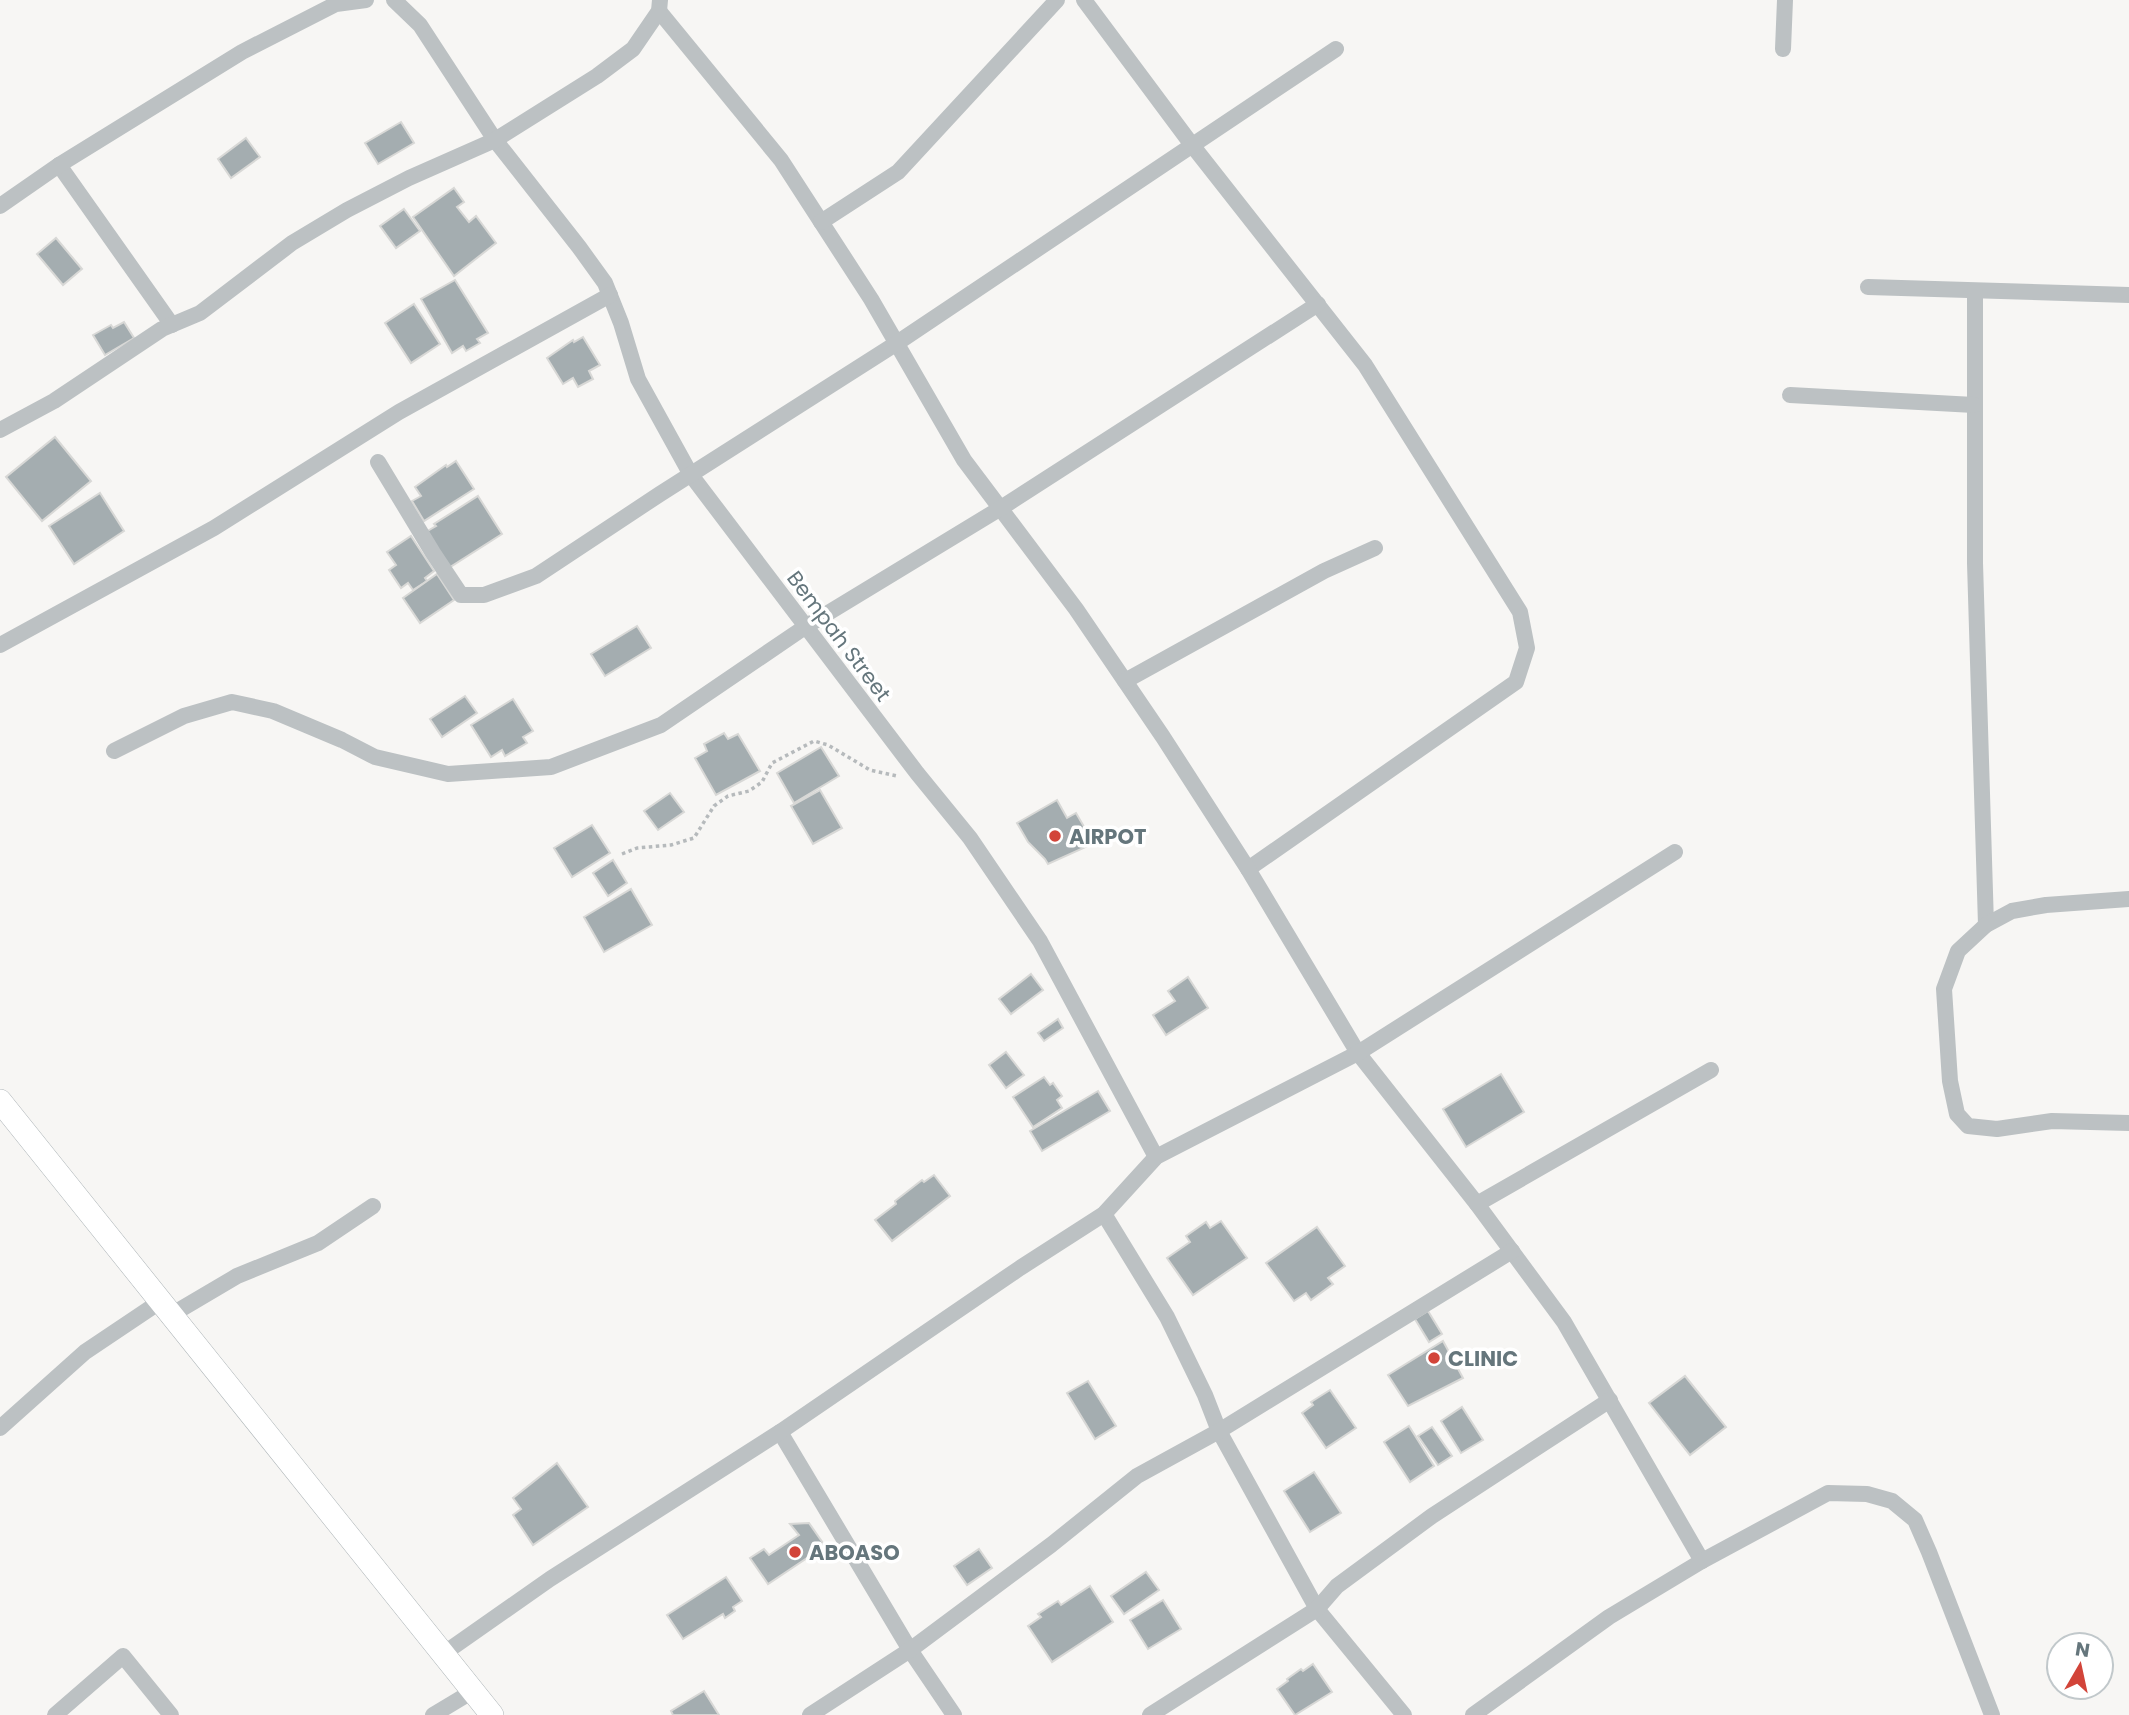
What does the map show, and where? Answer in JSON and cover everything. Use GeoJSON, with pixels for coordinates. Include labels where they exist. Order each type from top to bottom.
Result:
{"type":"FeatureCollection","features":[{"type":"Feature","properties":{"kind":"street"},"geometry":{"type":"LineString","coordinates":[[0,206],[59,165],[242,52],[336,4],[366,0]]}},
{"type":"Feature","properties":{"kind":"street","name":"Bempah Street"},"geometry":{"type":"LineString","coordinates":[[394,0],[420,25],[495,140],[605,284],[621,323],[638,379],[691,475],[970,838],[1040,941],[1156,1157]]}},
{"type":"Feature","properties":{"kind":"street"},"geometry":{"type":"LineString","coordinates":[[821,222],[898,172],[1057,0]]}},
{"type":"Feature","properties":{"kind":"street"},"geometry":{"type":"LineString","coordinates":[[1084,0],[1192,145],[1365,365],[1520,612],[1527,648],[1516,682],[1248,870]]}},
{"type":"Feature","properties":{"kind":"street"},"geometry":{"type":"LineString","coordinates":[[1783,49],[1785,0]]}},
{"type":"Feature","properties":{"kind":"street"},"geometry":{"type":"LineString","coordinates":[[0,430],[54,401],[162,329],[200,313],[292,243],[347,210],[409,178],[495,140],[597,76],[633,49],[659,6],[781,160],[871,299],[964,460],[1076,609],[1125,681],[1248,870],[1358,1053],[1477,1204],[1564,1322],[1702,1561]]}},
{"type":"Feature","properties":{"kind":"street"},"geometry":{"type":"LineString","coordinates":[[377,463],[461,595],[484,595],[536,576],[897,343],[1336,49]]}},
{"type":"Feature","properties":{"kind":"street"},"geometry":{"type":"LineString","coordinates":[[59,165],[172,325]]}},
{"type":"Feature","properties":{"kind":"street"},"geometry":{"type":"LineString","coordinates":[[1868,287],[2129,295]]}},
{"type":"Feature","properties":{"kind":"street"},"geometry":{"type":"LineString","coordinates":[[1975,290],[1975,563],[1986,925]]}},
{"type":"Feature","properties":{"kind":"street"},"geometry":{"type":"LineString","coordinates":[[0,645],[214,528],[399,412],[610,295]]}},
{"type":"Feature","properties":{"kind":"street"},"geometry":{"type":"LineString","coordinates":[[114,751],[184,716],[232,702],[273,711],[375,757],[448,774],[551,767],[661,725],[805,626],[1000,508],[1318,304]]}},
{"type":"Feature","properties":{"kind":"street"},"geometry":{"type":"LineString","coordinates":[[1790,395],[1974,405]]}},
{"type":"Feature","properties":{"kind":"street"},"geometry":{"type":"LineString","coordinates":[[1125,681],[1324,571],[1375,548]]}},
{"type":"Feature","properties":{"kind":"street"},"geometry":{"type":"LineString","coordinates":[[443,1654],[572,1564],[780,1432],[1104,1214],[1156,1157],[1358,1053],[1675,852]]}},
{"type":"Feature","properties":{"kind":"street"},"geometry":{"type":"LineString","coordinates":[[2129,899],[2046,905],[2012,911],[1986,925],[1958,951],[1944,989],[1950,1081],[1957,1114],[1968,1126],[1997,1129],[2052,1121],[2129,1123]]}},
{"type":"Feature","properties":{"kind":"street"},"geometry":{"type":"LineString","coordinates":[[1477,1204],[1711,1070]]}},
{"type":"Feature","properties":{"kind":"street"},"geometry":{"type":"LineString","coordinates":[[0,1101],[492,1715]]}},
{"type":"Feature","properties":{"kind":"street"},"geometry":{"type":"LineString","coordinates":[[0,1428],[85,1352],[166,1308],[318,1243],[373,1206]]}},
{"type":"Feature","properties":{"kind":"street"},"geometry":{"type":"LineString","coordinates":[[1104,1214],[1167,1317],[1219,1430],[1317,1609],[1404,1715]]}},
{"type":"Feature","properties":{"kind":"street"},"geometry":{"type":"LineString","coordinates":[[810,1715],[910,1650],[1051,1545],[1137,1476],[1219,1430],[1512,1251]]}},
{"type":"Feature","properties":{"kind":"street"},"geometry":{"type":"LineString","coordinates":[[1150,1715],[1317,1609],[1337,1586],[1432,1516],[1610,1400]]}},
{"type":"Feature","properties":{"kind":"street"},"geometry":{"type":"LineString","coordinates":[[780,1432],[910,1650],[954,1715]]}},
{"type":"Feature","properties":{"kind":"street"},"geometry":{"type":"LineString","coordinates":[[1473,1715],[1609,1617],[1702,1561],[1828,1493],[1867,1494],[1892,1501],[1914,1520],[1992,1715]]}},
{"type":"Feature","properties":{"kind":"street"},"geometry":{"type":"LineString","coordinates":[[55,1715],[123,1656],[172,1715]]}},
{"type":"Feature","properties":{"kind":"street"},"geometry":{"type":"LineString","coordinates":[[433,1715],[473,1691]]}},
{"type":"Feature","properties":{"kind":"path"},"geometry":{"type":"LineString","coordinates":[[622,854],[637,848],[671,845],[694,838],[714,806],[728,796],[749,791],[762,782],[772,763],[814,741],[828,745],[870,770],[903,778]]}},
{"type":"Feature","properties":{"kind":"building"},"geometry":{"type":"Polygon","coordinates":[[[401,122],[414,143],[378,164],[365,143],[401,122]]]}},
{"type":"Feature","properties":{"kind":"building"},"geometry":{"type":"Polygon","coordinates":[[[246,138],[260,157],[231,178],[218,159],[246,138]]]}},
{"type":"Feature","properties":{"kind":"building"},"geometry":{"type":"Polygon","coordinates":[[[454,188],[464,202],[457,207],[469,222],[476,216],[496,243],[454,276],[413,217],[454,188]]]}},
{"type":"Feature","properties":{"kind":"building"},"geometry":{"type":"Polygon","coordinates":[[[404,209],[420,231],[396,248],[380,226],[404,209]]]}},
{"type":"Feature","properties":{"kind":"building"},"geometry":{"type":"Polygon","coordinates":[[[56,238],[82,269],[63,285],[37,254],[56,238]]]}},
{"type":"Feature","properties":{"kind":"building"},"geometry":{"type":"Polygon","coordinates":[[[455,280],[488,333],[477,339],[480,343],[466,351],[463,346],[452,353],[421,299],[455,280]]]}},
{"type":"Feature","properties":{"kind":"building"},"geometry":{"type":"Polygon","coordinates":[[[414,304],[440,344],[411,363],[385,323],[414,304]]]}},
{"type":"Feature","properties":{"kind":"building"},"geometry":{"type":"Polygon","coordinates":[[[124,322],[134,338],[105,355],[93,335],[111,325],[113,328],[124,322]]]}},
{"type":"Feature","properties":{"kind":"building"},"geometry":{"type":"Polygon","coordinates":[[[583,337],[600,365],[589,371],[593,379],[578,387],[573,378],[563,384],[547,358],[573,340],[574,342],[583,337]]]}},
{"type":"Feature","properties":{"kind":"building"},"geometry":{"type":"Polygon","coordinates":[[[55,437],[91,481],[42,521],[6,477],[55,437]]]}},
{"type":"Feature","properties":{"kind":"building"},"geometry":{"type":"Polygon","coordinates":[[[456,461],[474,489],[424,521],[412,501],[421,496],[415,487],[456,461]]]}},
{"type":"Feature","properties":{"kind":"building"},"geometry":{"type":"Polygon","coordinates":[[[100,493],[124,531],[74,564],[49,526],[100,493]]]}},
{"type":"Feature","properties":{"kind":"building"},"geometry":{"type":"Polygon","coordinates":[[[478,496],[502,534],[447,569],[424,533],[478,496]]]}},
{"type":"Feature","properties":{"kind":"building"},"geometry":{"type":"Polygon","coordinates":[[[411,536],[434,571],[425,578],[427,581],[413,590],[408,583],[401,588],[389,570],[396,565],[387,552],[411,536]]]}},
{"type":"Feature","properties":{"kind":"building"},"geometry":{"type":"Polygon","coordinates":[[[437,574],[454,600],[420,623],[403,598],[437,574]]]}},
{"type":"Feature","properties":{"kind":"building"},"geometry":{"type":"Polygon","coordinates":[[[637,626],[651,648],[605,676],[591,654],[637,626]]]}},
{"type":"Feature","properties":{"kind":"building"},"geometry":{"type":"Polygon","coordinates":[[[465,696],[477,713],[442,737],[430,719],[465,696]]]}},
{"type":"Feature","properties":{"kind":"building"},"geometry":{"type":"Polygon","coordinates":[[[513,699],[533,731],[523,737],[527,743],[505,756],[502,750],[491,757],[471,725],[513,699]]]}},
{"type":"Feature","properties":{"kind":"building"},"geometry":{"type":"Polygon","coordinates":[[[724,733],[728,739],[738,734],[760,771],[716,795],[695,758],[707,751],[704,744],[724,733]]]}},
{"type":"Feature","properties":{"kind":"building"},"geometry":{"type":"Polygon","coordinates":[[[821,747],[839,776],[794,803],[777,773],[821,747]]]}},
{"type":"Feature","properties":{"kind":"building"},"geometry":{"type":"Polygon","coordinates":[[[820,790],[842,828],[813,844],[791,806],[820,790]]]}},
{"type":"Feature","properties":{"kind":"building"},"geometry":{"type":"Polygon","coordinates":[[[670,793],[684,812],[658,830],[644,811],[670,793]]]}},
{"type":"Feature","properties":{"kind":"building","name":"AIRPOT"},"geometry":{"type":"Polygon","coordinates":[[[1057,800],[1067,818],[1076,813],[1086,830],[1088,846],[1048,864],[1028,842],[1017,823],[1057,800]]]}},
{"type":"Feature","properties":{"kind":"building"},"geometry":{"type":"Polygon","coordinates":[[[592,825],[610,853],[572,877],[554,848],[592,825]]]}},
{"type":"Feature","properties":{"kind":"building"},"geometry":{"type":"Polygon","coordinates":[[[613,860],[627,883],[608,896],[593,873],[613,860]]]}},
{"type":"Feature","properties":{"kind":"building"},"geometry":{"type":"Polygon","coordinates":[[[631,889],[652,925],[604,952],[584,917],[631,889]]]}},
{"type":"Feature","properties":{"kind":"building"},"geometry":{"type":"Polygon","coordinates":[[[1031,974],[1043,990],[1011,1014],[999,999],[1031,974]]]}},
{"type":"Feature","properties":{"kind":"building"},"geometry":{"type":"Polygon","coordinates":[[[1188,977],[1208,1008],[1166,1035],[1153,1015],[1175,1001],[1168,991],[1188,977]]]}},
{"type":"Feature","properties":{"kind":"building"},"geometry":{"type":"Polygon","coordinates":[[[1058,1019],[1063,1028],[1044,1041],[1038,1033],[1058,1019]]]}},
{"type":"Feature","properties":{"kind":"building"},"geometry":{"type":"Polygon","coordinates":[[[1006,1052],[1024,1075],[1006,1088],[989,1065],[1006,1052]]]}},
{"type":"Feature","properties":{"kind":"building"},"geometry":{"type":"Polygon","coordinates":[[[1501,1074],[1524,1112],[1466,1147],[1443,1109],[1501,1074]]]}},
{"type":"Feature","properties":{"kind":"building"},"geometry":{"type":"Polygon","coordinates":[[[1044,1077],[1050,1085],[1053,1083],[1062,1096],[1057,1100],[1062,1108],[1033,1127],[1013,1097],[1044,1077]]]}},
{"type":"Feature","properties":{"kind":"building"},"geometry":{"type":"Polygon","coordinates":[[[1098,1091],[1110,1111],[1042,1151],[1030,1131],[1098,1091]]]}},
{"type":"Feature","properties":{"kind":"building"},"geometry":{"type":"Polygon","coordinates":[[[934,1175],[950,1196],[892,1241],[875,1220],[922,1180],[924,1182],[934,1175]]]}},
{"type":"Feature","properties":{"kind":"building"},"geometry":{"type":"Polygon","coordinates":[[[1221,1221],[1247,1258],[1193,1295],[1167,1258],[1190,1242],[1186,1236],[1206,1222],[1210,1228],[1221,1221]]]}},
{"type":"Feature","properties":{"kind":"building"},"geometry":{"type":"Polygon","coordinates":[[[1317,1227],[1345,1266],[1328,1278],[1333,1284],[1311,1300],[1306,1293],[1294,1301],[1266,1263],[1317,1227]]]}},
{"type":"Feature","properties":{"kind":"building"},"geometry":{"type":"Polygon","coordinates":[[[1428,1311],[1442,1334],[1429,1342],[1415,1319],[1428,1311]]]}},
{"type":"Feature","properties":{"kind":"building","name":"CLINIC"},"geometry":{"type":"Polygon","coordinates":[[[1443,1341],[1463,1378],[1408,1406],[1388,1375],[1443,1341]]]}},
{"type":"Feature","properties":{"kind":"building"},"geometry":{"type":"Polygon","coordinates":[[[1685,1376],[1726,1427],[1690,1455],[1649,1403],[1685,1376]]]}},
{"type":"Feature","properties":{"kind":"building"},"geometry":{"type":"Polygon","coordinates":[[[1088,1381],[1116,1426],[1095,1439],[1067,1393],[1088,1381]]]}},
{"type":"Feature","properties":{"kind":"building"},"geometry":{"type":"Polygon","coordinates":[[[1330,1390],[1356,1428],[1326,1448],[1302,1413],[1313,1405],[1311,1402],[1330,1390]]]}},
{"type":"Feature","properties":{"kind":"building"},"geometry":{"type":"Polygon","coordinates":[[[1462,1407],[1483,1440],[1461,1453],[1441,1421],[1462,1407]]]}},
{"type":"Feature","properties":{"kind":"building"},"geometry":{"type":"Polygon","coordinates":[[[1409,1426],[1434,1466],[1410,1482],[1384,1442],[1409,1426]]]}},
{"type":"Feature","properties":{"kind":"building"},"geometry":{"type":"Polygon","coordinates":[[[1432,1427],[1452,1456],[1438,1465],[1418,1436],[1432,1427]]]}},
{"type":"Feature","properties":{"kind":"building"},"geometry":{"type":"Polygon","coordinates":[[[557,1463],[588,1507],[533,1545],[513,1515],[521,1509],[513,1498],[557,1463]]]}},
{"type":"Feature","properties":{"kind":"building"},"geometry":{"type":"Polygon","coordinates":[[[1314,1472],[1341,1513],[1310,1532],[1284,1491],[1314,1472]]]}},
{"type":"Feature","properties":{"kind":"building","name":"ABOASO"},"geometry":{"type":"Polygon","coordinates":[[[809,1523],[825,1546],[768,1584],[750,1558],[764,1549],[769,1555],[799,1535],[790,1524],[809,1523]]]}},
{"type":"Feature","properties":{"kind":"building"},"geometry":{"type":"Polygon","coordinates":[[[979,1549],[992,1568],[967,1585],[954,1566],[979,1549]]]}},
{"type":"Feature","properties":{"kind":"building"},"geometry":{"type":"Polygon","coordinates":[[[1146,1572],[1159,1590],[1124,1614],[1111,1596],[1146,1572]]]}},
{"type":"Feature","properties":{"kind":"building"},"geometry":{"type":"Polygon","coordinates":[[[726,1577],[742,1601],[733,1607],[735,1611],[725,1618],[723,1614],[683,1639],[667,1615],[726,1577]]]}},
{"type":"Feature","properties":{"kind":"building"},"geometry":{"type":"Polygon","coordinates":[[[1090,1586],[1113,1622],[1052,1662],[1028,1626],[1041,1617],[1038,1614],[1058,1601],[1061,1605],[1090,1586]]]}},
{"type":"Feature","properties":{"kind":"building"},"geometry":{"type":"Polygon","coordinates":[[[1163,1600],[1181,1629],[1148,1649],[1130,1620],[1163,1600]]]}},
{"type":"Feature","properties":{"kind":"building"},"geometry":{"type":"Polygon","coordinates":[[[1313,1664],[1332,1692],[1295,1715],[1277,1689],[1301,1669],[1303,1671],[1313,1664]]]}},
{"type":"Feature","properties":{"kind":"building"},"geometry":{"type":"Polygon","coordinates":[[[704,1691],[719,1715],[673,1715],[671,1711],[704,1691]]]}},
{"type":"Feature","properties":{"kind":"place","name":"AIRPOT"},"geometry":{"type":"Point","coordinates":[1055,836]}},
{"type":"Feature","properties":{"kind":"place","name":"CLINIC"},"geometry":{"type":"Point","coordinates":[1434,1358]}},
{"type":"Feature","properties":{"kind":"place","name":"ABOASO"},"geometry":{"type":"Point","coordinates":[795,1552]}}]}
